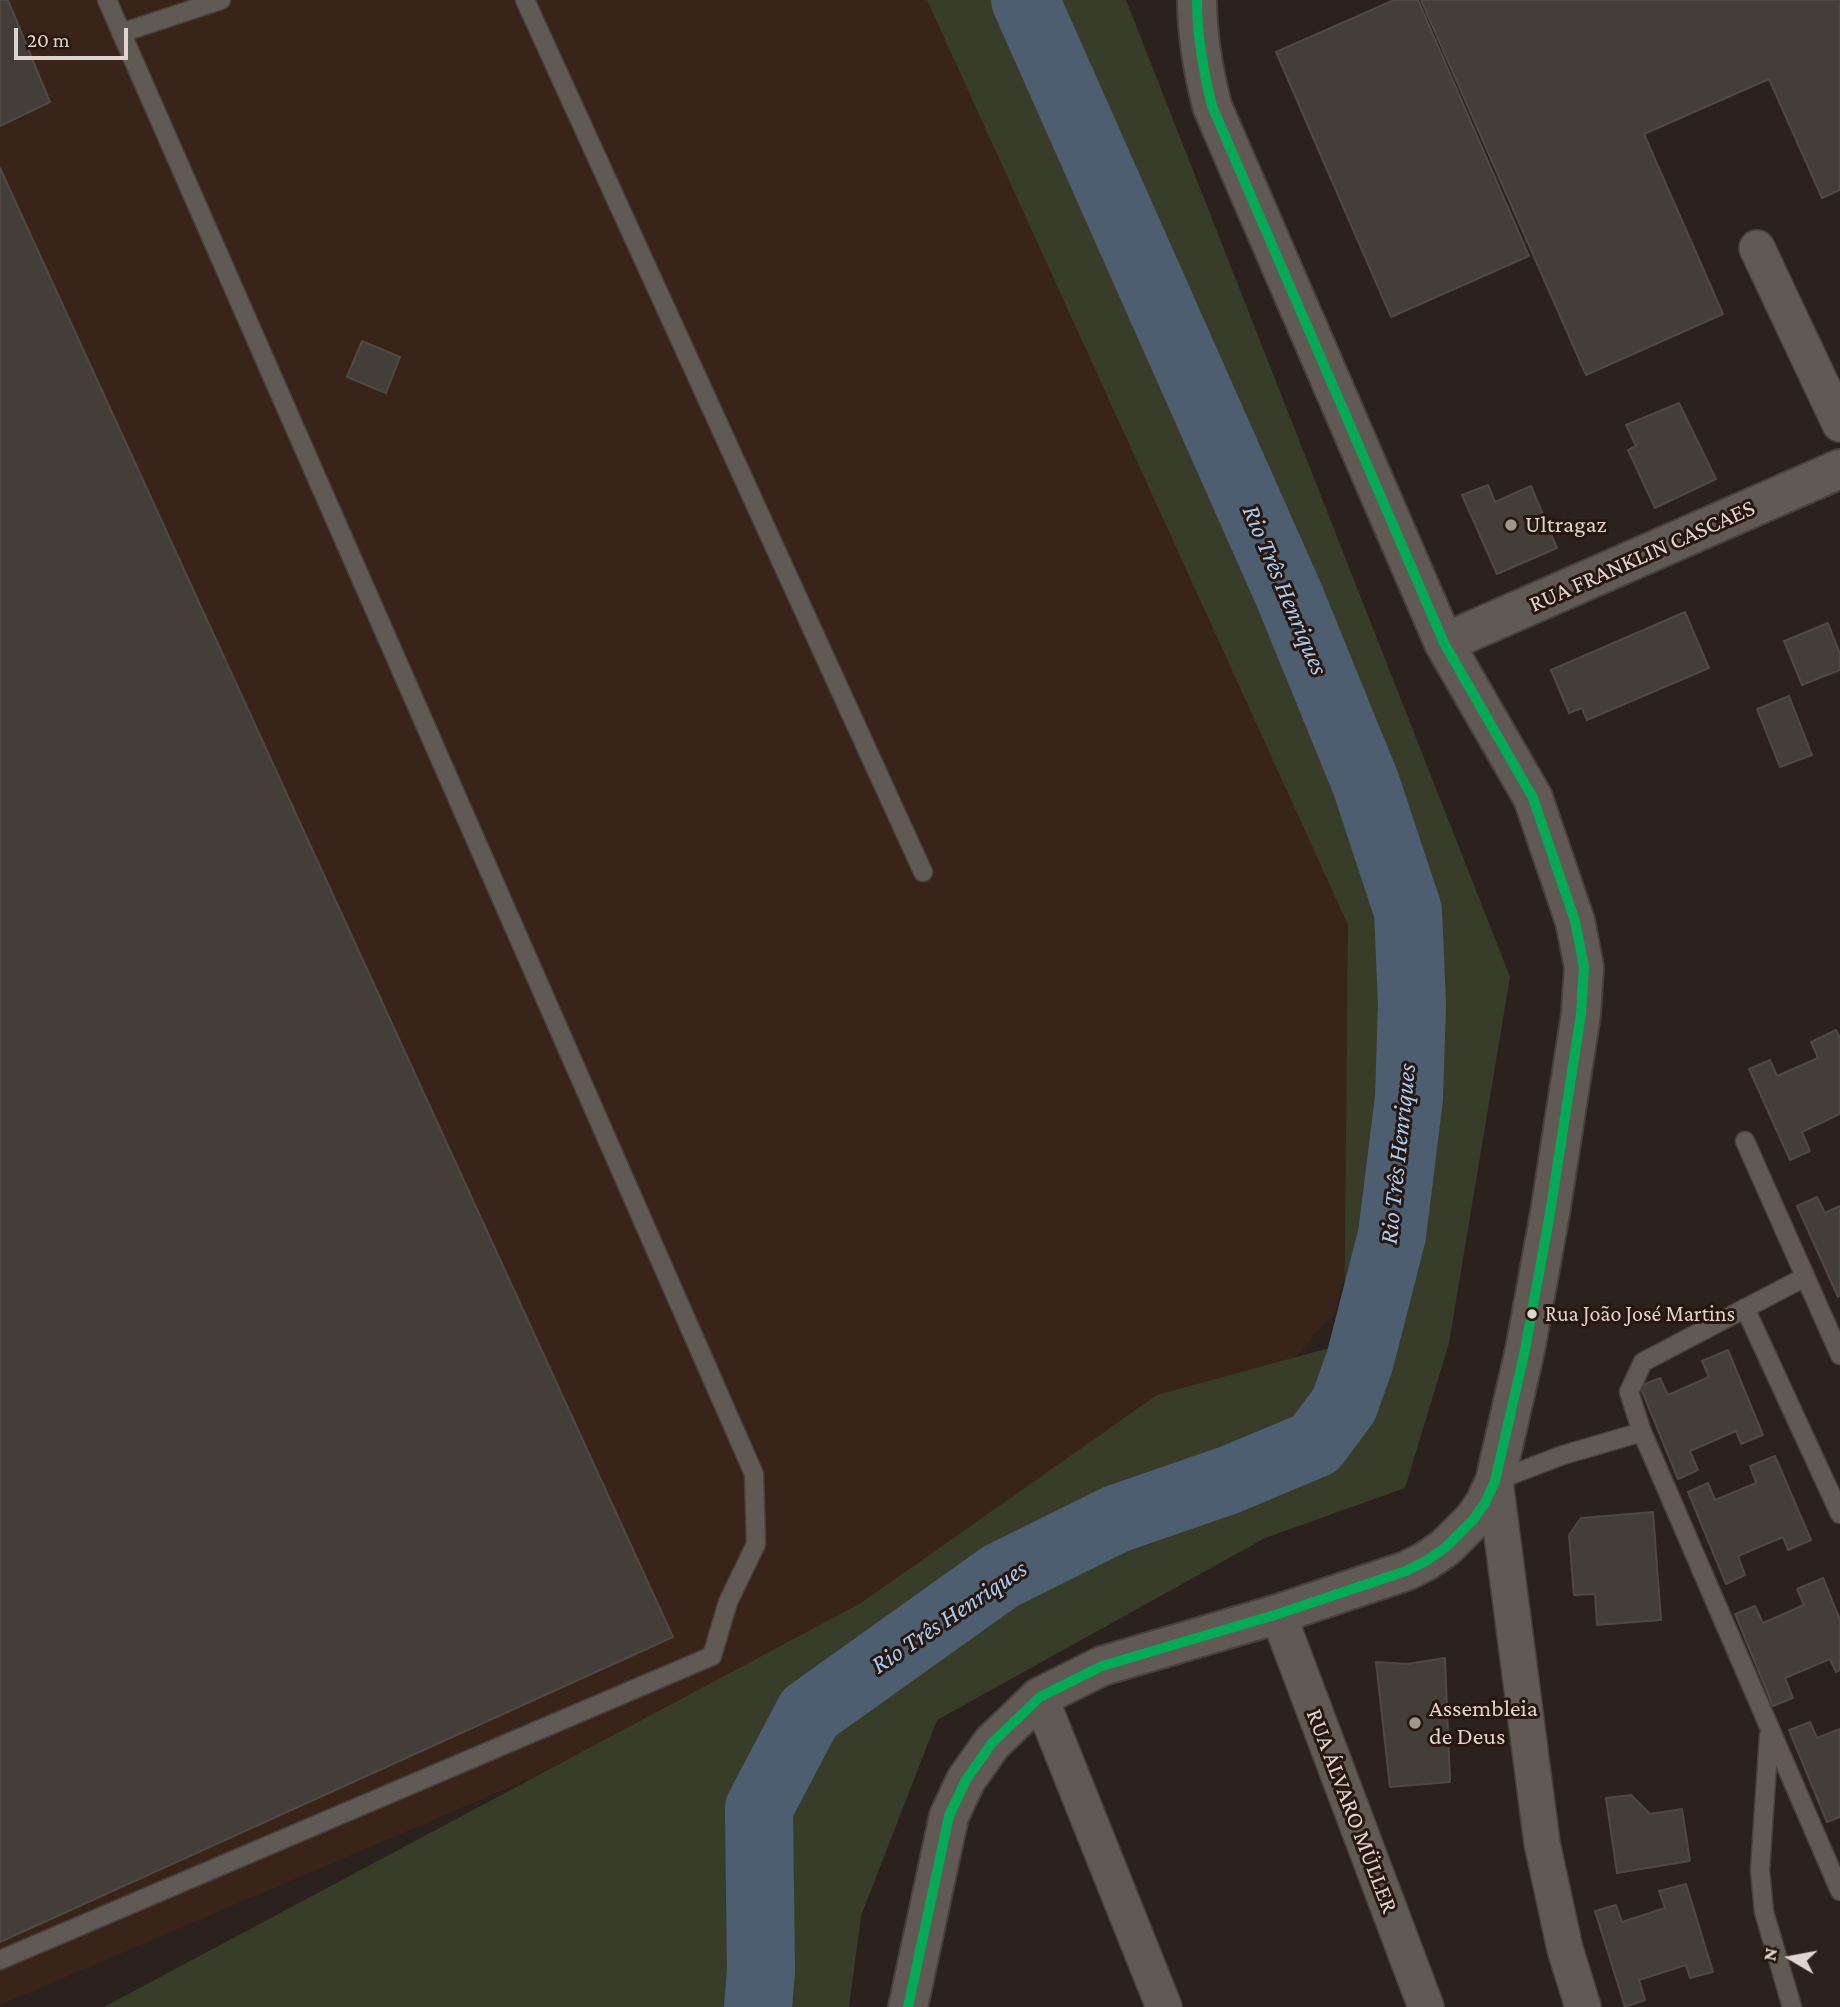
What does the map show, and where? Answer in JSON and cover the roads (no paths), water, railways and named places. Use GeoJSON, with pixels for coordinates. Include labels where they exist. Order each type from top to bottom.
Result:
{"type":"FeatureCollection","features":[{"type":"Feature","properties":{"kind":"main road"},"geometry":{"type":"LineString","coordinates":[[908,2007],[948,1815],[966,1780],[992,1743],[1040,1697],[1102,1666],[1278,1614],[1406,1571],[1426,1562],[1446,1547],[1473,1520],[1485,1503],[1495,1481],[1525,1350],[1550,1213],[1581,1014],[1584,967],[1575,921],[1533,798],[1444,643],[1212,106],[1198,38],[1197,0]]}},
{"type":"Feature","properties":{"kind":"main road","name":"RUA FRANKLIN CASCAES"},"geometry":{"type":"LineString","coordinates":[[1444,643],[1840,470]]}},
{"type":"Feature","properties":{"kind":"street"},"geometry":{"type":"LineString","coordinates":[[1757,248],[1840,424]]}},
{"type":"Feature","properties":{"kind":"street"},"geometry":{"type":"LineString","coordinates":[[1495,1481],[1542,1843],[1565,1949],[1583,2007]]}},
{"type":"Feature","properties":{"kind":"street","name":"RUA ÁLVARO MÜLLER"},"geometry":{"type":"LineString","coordinates":[[1278,1614],[1426,2007]]}},
{"type":"Feature","properties":{"kind":"street"},"geometry":{"type":"LineString","coordinates":[[1040,1697],[1164,2007]]}},
{"type":"Feature","properties":{"kind":"lane"},"geometry":{"type":"LineString","coordinates":[[0,1960],[712,1656],[729,1602],[755,1544],[754,1474],[107,0]]}},
{"type":"Feature","properties":{"kind":"lane"},"geometry":{"type":"LineString","coordinates":[[121,33],[221,0]]}},
{"type":"Feature","properties":{"kind":"lane"},"geometry":{"type":"LineString","coordinates":[[524,0],[923,872]]}},
{"type":"Feature","properties":{"kind":"lane"},"geometry":{"type":"LineString","coordinates":[[1745,1141],[1840,1355]]}},
{"type":"Feature","properties":{"kind":"lane"},"geometry":{"type":"LineString","coordinates":[[1805,1277],[1643,1362],[1629,1392],[1642,1432],[1840,1891]]}},
{"type":"Feature","properties":{"kind":"lane"},"geometry":{"type":"LineString","coordinates":[[1745,1308],[1840,1514]]}},
{"type":"Feature","properties":{"kind":"lane"},"geometry":{"type":"LineString","coordinates":[[1495,1481],[1563,1455],[1642,1432]]}},
{"type":"Feature","properties":{"kind":"lane"},"geometry":{"type":"LineString","coordinates":[[1770,1730],[1760,1870],[1765,1912],[1793,2007]]}},
{"type":"Feature","properties":{"kind":"waterway","name":"Rio Três Henriques"},"geometry":{"type":"LineString","coordinates":[[758,2007],[761,1971],[759,1808],[809,1713],[1001,1576],[1116,1519],[1229,1480],[1315,1444],[1344,1405],[1360,1360],[1392,1235],[1409,1098],[1412,1004],[1408,911],[1366,784],[1289,595],[1025,0]]}},
{"type":"Feature","properties":{"kind":"place","name":"Ultragaz"},"geometry":{"type":"Point","coordinates":[1511,525]}},
{"type":"Feature","properties":{"kind":"place","name":"Rua João José Martins"},"geometry":{"type":"Point","coordinates":[1532,1314]}},
{"type":"Feature","properties":{"kind":"place","name":"Assembleia de Deus"},"geometry":{"type":"Point","coordinates":[1415,1723]}}]}
